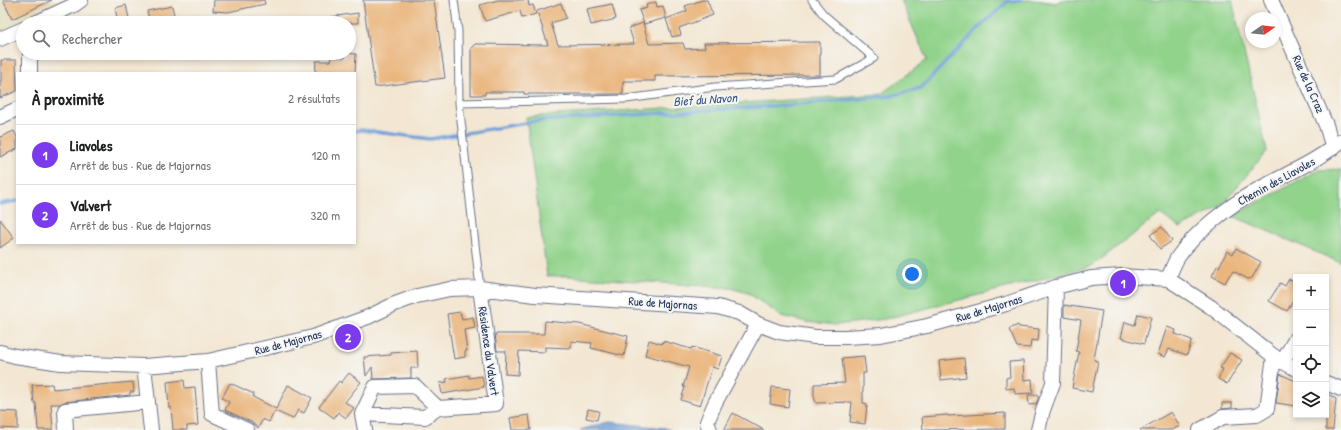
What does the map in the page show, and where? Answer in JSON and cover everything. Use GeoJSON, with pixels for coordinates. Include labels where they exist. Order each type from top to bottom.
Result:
{"type":"FeatureCollection","features":[{"type":"Feature","properties":{"kind":"street"},"geometry":{"type":"LineString","coordinates":[[50,16],[74,5],[81,0]]}},
{"type":"Feature","properties":{"kind":"street","name":"Rue de la Craz"},"geometry":{"type":"LineString","coordinates":[[1271,0],[1326,125],[1337,144]]}},
{"type":"Feature","properties":{"kind":"street"},"geometry":{"type":"LineString","coordinates":[[0,39],[16,32]]}},
{"type":"Feature","properties":{"kind":"street"},"geometry":{"type":"LineString","coordinates":[[30,60],[30,72]]}},
{"type":"Feature","properties":{"kind":"street"},"geometry":{"type":"LineString","coordinates":[[0,117],[16,109]]}},
{"type":"Feature","properties":{"kind":"street","name":"Chemin des Liavoles"},"geometry":{"type":"LineString","coordinates":[[1168,279],[1177,258],[1191,240],[1231,206],[1257,190],[1312,161],[1337,144]]}},
{"type":"Feature","properties":{"kind":"street","name":"Rue de Majornas"},"geometry":{"type":"LineString","coordinates":[[0,352],[14,356],[61,363],[144,366],[208,361],[313,337],[368,317],[395,304],[417,296],[450,289],[480,288],[535,295],[718,307],[740,313],[758,324],[779,332],[815,337],[846,338],[881,335],[927,326],[979,312],[1056,287],[1091,278],[1121,276],[1168,279],[1211,307],[1278,359],[1293,367]]}},
{"type":"Feature","properties":{"kind":"street"},"geometry":{"type":"LineString","coordinates":[[1038,430],[1043,410],[1053,383],[1056,287]]}},
{"type":"Feature","properties":{"kind":"street","name":"Résidence du Valvert"},"geometry":{"type":"LineString","coordinates":[[362,414],[425,417],[438,408],[496,404],[480,288]]}},
{"type":"Feature","properties":{"kind":"street"},"geometry":{"type":"LineString","coordinates":[[710,430],[707,422],[715,403],[758,324]]}},
{"type":"Feature","properties":{"kind":"street"},"geometry":{"type":"LineString","coordinates":[[1200,430],[1222,417],[1257,415],[1267,409],[1278,359],[1293,342]]}},
{"type":"Feature","properties":{"kind":"street"},"geometry":{"type":"LineString","coordinates":[[208,361],[212,414],[247,430]]}},
{"type":"Feature","properties":{"kind":"street"},"geometry":{"type":"LineString","coordinates":[[144,366],[151,430]]}},
{"type":"Feature","properties":{"kind":"street"},"geometry":{"type":"LineString","coordinates":[[1329,384],[1341,389]]}},
{"type":"Feature","properties":{"kind":"street"},"geometry":{"type":"LineString","coordinates":[[365,430],[362,414],[375,387],[415,386],[438,408]]}},
{"type":"Feature","properties":{"kind":"street"},"geometry":{"type":"LineString","coordinates":[[66,430],[65,410],[148,402]]}},
{"type":"Feature","properties":{"kind":"lane"},"geometry":{"type":"LineString","coordinates":[[454,0],[458,31],[459,103],[480,288]]}},
{"type":"Feature","properties":{"kind":"lane"},"geometry":{"type":"LineString","coordinates":[[459,103],[626,99],[714,87],[836,79],[874,58],[824,15],[812,0]]}},
{"type":"Feature","properties":{"kind":"shaded area"},"geometry":{"type":"Polygon","coordinates":[[[0,0],[72,0],[37,16],[16,16],[16,26],[0,33],[0,0]]]}},
{"type":"Feature","properties":{"kind":"green space"},"geometry":{"type":"Polygon","coordinates":[[[901,0],[1036,0],[1055,3],[1062,0],[1232,0],[1267,151],[1220,207],[1180,228],[1160,214],[1092,266],[885,319],[837,325],[807,322],[781,316],[748,293],[730,288],[568,276],[547,276],[526,117],[881,94],[927,60],[901,0]]]}},
{"type":"Feature","properties":{"kind":"green space"},"geometry":{"type":"Polygon","coordinates":[[[1341,169],[1341,263],[1233,216],[1318,170],[1341,169]]]}},
{"type":"Feature","properties":{"kind":"water"},"geometry":{"type":"Polygon","coordinates":[[[609,422],[665,428],[670,430],[580,430],[609,422]]]}},
{"type":"Feature","properties":{"kind":"building"},"geometry":{"type":"Polygon","coordinates":[[[3,0],[52,0],[16,16],[12,19],[3,0]]]}},
{"type":"Feature","properties":{"kind":"building"},"geometry":{"type":"Polygon","coordinates":[[[214,0],[264,0],[265,4],[228,12],[213,11],[214,0]]]}},
{"type":"Feature","properties":{"kind":"building"},"geometry":{"type":"Polygon","coordinates":[[[363,0],[434,0],[445,78],[375,87],[363,0]]]}},
{"type":"Feature","properties":{"kind":"building"},"geometry":{"type":"Polygon","coordinates":[[[498,0],[528,0],[529,6],[533,5],[536,14],[522,18],[520,11],[485,21],[480,5],[498,0]]]}},
{"type":"Feature","properties":{"kind":"building"},"geometry":{"type":"Polygon","coordinates":[[[702,0],[707,0],[713,15],[679,28],[681,35],[672,37],[666,19],[687,11],[685,6],[702,0]]]}},
{"type":"Feature","properties":{"kind":"building"},"geometry":{"type":"Polygon","coordinates":[[[656,2],[657,7],[663,6],[666,18],[644,24],[639,10],[647,8],[646,5],[656,2]]]}},
{"type":"Feature","properties":{"kind":"building"},"geometry":{"type":"Polygon","coordinates":[[[561,3],[566,18],[551,23],[558,45],[634,44],[629,28],[643,23],[649,44],[683,43],[685,49],[705,48],[704,43],[820,42],[820,75],[655,76],[655,81],[623,81],[623,94],[524,94],[524,92],[485,92],[485,95],[471,95],[471,48],[475,44],[548,45],[537,11],[561,3]]]}},
{"type":"Feature","properties":{"kind":"building"},"geometry":{"type":"Polygon","coordinates":[[[612,4],[616,19],[591,25],[587,9],[612,4]]]}},
{"type":"Feature","properties":{"kind":"building"},"geometry":{"type":"Polygon","coordinates":[[[126,5],[128,16],[117,16],[115,8],[126,5]]]}},
{"type":"Feature","properties":{"kind":"building"},"geometry":{"type":"Polygon","coordinates":[[[172,6],[174,16],[148,16],[147,11],[172,6]]]}},
{"type":"Feature","properties":{"kind":"building"},"geometry":{"type":"Polygon","coordinates":[[[358,13],[358,23],[356,23],[356,16],[337,16],[358,13]]]}},
{"type":"Feature","properties":{"kind":"building"},"geometry":{"type":"Polygon","coordinates":[[[1,60],[16,60],[16,91],[0,98],[1,60]]]}},
{"type":"Feature","properties":{"kind":"building"},"geometry":{"type":"Polygon","coordinates":[[[356,60],[355,72],[315,72],[316,61],[356,60]]]}},
{"type":"Feature","properties":{"kind":"building"},"geometry":{"type":"Polygon","coordinates":[[[14,131],[16,135],[16,149],[0,157],[0,137],[14,131]]]}},
{"type":"Feature","properties":{"kind":"building"},"geometry":{"type":"Polygon","coordinates":[[[0,219],[14,238],[0,248],[0,219]]]}},
{"type":"Feature","properties":{"kind":"building"},"geometry":{"type":"Polygon","coordinates":[[[1162,227],[1172,241],[1160,249],[1150,235],[1162,227]]]}},
{"type":"Feature","properties":{"kind":"building"},"geometry":{"type":"Polygon","coordinates":[[[1236,248],[1261,262],[1252,278],[1248,279],[1233,271],[1225,283],[1212,276],[1217,266],[1219,267],[1227,251],[1233,254],[1236,248]]]}},
{"type":"Feature","properties":{"kind":"building"},"geometry":{"type":"Polygon","coordinates":[[[1289,279],[1293,281],[1293,300],[1287,311],[1269,301],[1280,283],[1285,286],[1289,279]]]}},
{"type":"Feature","properties":{"kind":"building"},"geometry":{"type":"Polygon","coordinates":[[[1064,305],[1102,311],[1094,360],[1098,361],[1092,392],[1072,388],[1079,352],[1076,351],[1081,320],[1064,317],[1064,305]]]}},
{"type":"Feature","properties":{"kind":"building"},"geometry":{"type":"Polygon","coordinates":[[[460,312],[462,319],[473,317],[475,328],[464,330],[467,351],[465,351],[465,357],[454,359],[447,314],[460,312]]]}},
{"type":"Feature","properties":{"kind":"building"},"geometry":{"type":"Polygon","coordinates":[[[1138,314],[1151,317],[1144,344],[1121,338],[1125,322],[1135,325],[1138,314]]]}},
{"type":"Feature","properties":{"kind":"building"},"geometry":{"type":"Polygon","coordinates":[[[545,321],[579,324],[628,336],[624,356],[591,348],[592,343],[571,341],[571,348],[545,347],[545,352],[519,351],[518,375],[505,374],[506,351],[497,351],[495,334],[544,334],[545,321]]]}},
{"type":"Feature","properties":{"kind":"building"},"geometry":{"type":"Polygon","coordinates":[[[1018,325],[1019,327],[1039,329],[1038,341],[1031,340],[1030,348],[1017,347],[1009,329],[1018,325]]]}},
{"type":"Feature","properties":{"kind":"building"},"geometry":{"type":"Polygon","coordinates":[[[1167,327],[1176,330],[1175,334],[1192,340],[1187,355],[1169,349],[1165,357],[1158,354],[1167,327]]]}},
{"type":"Feature","properties":{"kind":"building"},"geometry":{"type":"Polygon","coordinates":[[[649,340],[662,344],[663,341],[691,349],[692,347],[722,356],[718,369],[712,367],[700,406],[681,400],[689,367],[645,355],[649,340]]]}},
{"type":"Feature","properties":{"kind":"building"},"geometry":{"type":"Polygon","coordinates":[[[417,351],[418,368],[411,368],[411,378],[373,379],[372,367],[366,376],[364,357],[417,351]]]}},
{"type":"Feature","properties":{"kind":"building"},"geometry":{"type":"Polygon","coordinates":[[[1230,353],[1242,360],[1227,384],[1218,379],[1223,369],[1220,368],[1230,353]]]}},
{"type":"Feature","properties":{"kind":"building"},"geometry":{"type":"Polygon","coordinates":[[[864,356],[866,373],[863,373],[863,403],[867,404],[865,424],[850,422],[852,402],[816,403],[814,396],[814,384],[845,383],[842,358],[864,356]]]}},
{"type":"Feature","properties":{"kind":"building"},"geometry":{"type":"Polygon","coordinates":[[[964,358],[966,377],[941,380],[939,361],[964,358]]]}},
{"type":"Feature","properties":{"kind":"building"},"geometry":{"type":"Polygon","coordinates":[[[1023,361],[1024,380],[1032,379],[1033,393],[1015,394],[1014,388],[1006,389],[1006,378],[1010,377],[1009,362],[1023,361]]]}},
{"type":"Feature","properties":{"kind":"building"},"geometry":{"type":"Polygon","coordinates":[[[349,373],[361,382],[345,402],[354,408],[346,418],[338,412],[334,418],[319,407],[339,381],[341,383],[349,373]]]}},
{"type":"Feature","properties":{"kind":"building"},"geometry":{"type":"Polygon","coordinates":[[[1280,374],[1293,380],[1293,406],[1276,403],[1280,374]]]}},
{"type":"Feature","properties":{"kind":"building"},"geometry":{"type":"Polygon","coordinates":[[[469,375],[469,378],[482,376],[484,387],[442,394],[440,383],[447,382],[446,379],[469,375]]]}},
{"type":"Feature","properties":{"kind":"building"},"geometry":{"type":"Polygon","coordinates":[[[184,380],[185,388],[195,387],[198,425],[187,426],[187,430],[173,430],[171,407],[169,408],[167,382],[184,380]]]}},
{"type":"Feature","properties":{"kind":"building"},"geometry":{"type":"Polygon","coordinates":[[[133,382],[134,392],[130,392],[130,395],[51,404],[53,430],[38,430],[36,403],[34,403],[32,385],[52,384],[53,389],[133,382]]]}},
{"type":"Feature","properties":{"kind":"building"},"geometry":{"type":"Polygon","coordinates":[[[230,383],[254,394],[253,397],[276,409],[288,385],[312,398],[304,413],[298,410],[293,419],[275,411],[269,422],[263,419],[258,428],[251,422],[225,410],[229,402],[222,398],[230,383]]]}},
{"type":"Feature","properties":{"kind":"building"},"geometry":{"type":"Polygon","coordinates":[[[772,387],[790,389],[788,407],[770,404],[772,387]]]}},
{"type":"Feature","properties":{"kind":"building"},"geometry":{"type":"Polygon","coordinates":[[[1028,395],[1038,395],[1036,404],[1029,405],[1028,395]]]}},
{"type":"Feature","properties":{"kind":"building"},"geometry":{"type":"Polygon","coordinates":[[[1329,395],[1336,399],[1333,430],[1326,430],[1326,418],[1329,418],[1329,395]]]}},
{"type":"Feature","properties":{"kind":"building"},"geometry":{"type":"Polygon","coordinates":[[[1222,403],[1232,403],[1232,408],[1222,409],[1222,403]]]}},
{"type":"Feature","properties":{"kind":"building"},"geometry":{"type":"Polygon","coordinates":[[[588,409],[599,411],[597,420],[586,418],[588,409]]]}},
{"type":"Feature","properties":{"kind":"building"},"geometry":{"type":"Polygon","coordinates":[[[0,411],[18,412],[18,429],[0,428],[0,411]]]}},
{"type":"Feature","properties":{"kind":"building"},"geometry":{"type":"Polygon","coordinates":[[[1171,412],[1180,426],[1172,430],[1140,430],[1171,412]]]}},
{"type":"Feature","properties":{"kind":"building"},"geometry":{"type":"Polygon","coordinates":[[[733,413],[764,430],[724,430],[733,413]]]}},
{"type":"Feature","properties":{"kind":"building"},"geometry":{"type":"Polygon","coordinates":[[[1005,413],[1005,429],[923,430],[922,417],[1005,413]]]}},
{"type":"Feature","properties":{"kind":"building"},"geometry":{"type":"Polygon","coordinates":[[[529,415],[531,430],[512,430],[510,418],[529,415]]]}},
{"type":"Feature","properties":{"kind":"waterway","name":"Bief du Navon"},"geometry":{"type":"LineString","coordinates":[[356,131],[362,130],[430,139],[538,121],[790,105],[891,96],[921,88],[979,28],[1008,1],[1021,0]]}},
{"type":"Feature","properties":{"kind":"waterway","name":"Bief du Navon"},"geometry":{"type":"LineString","coordinates":[[0,204],[16,201]]}},
{"type":"Feature","properties":{"kind":"place","name":"Liavoles"},"geometry":{"type":"Point","coordinates":[1123,283]}},
{"type":"Feature","properties":{"kind":"place","name":"Valvert"},"geometry":{"type":"Point","coordinates":[348,337]}}]}
